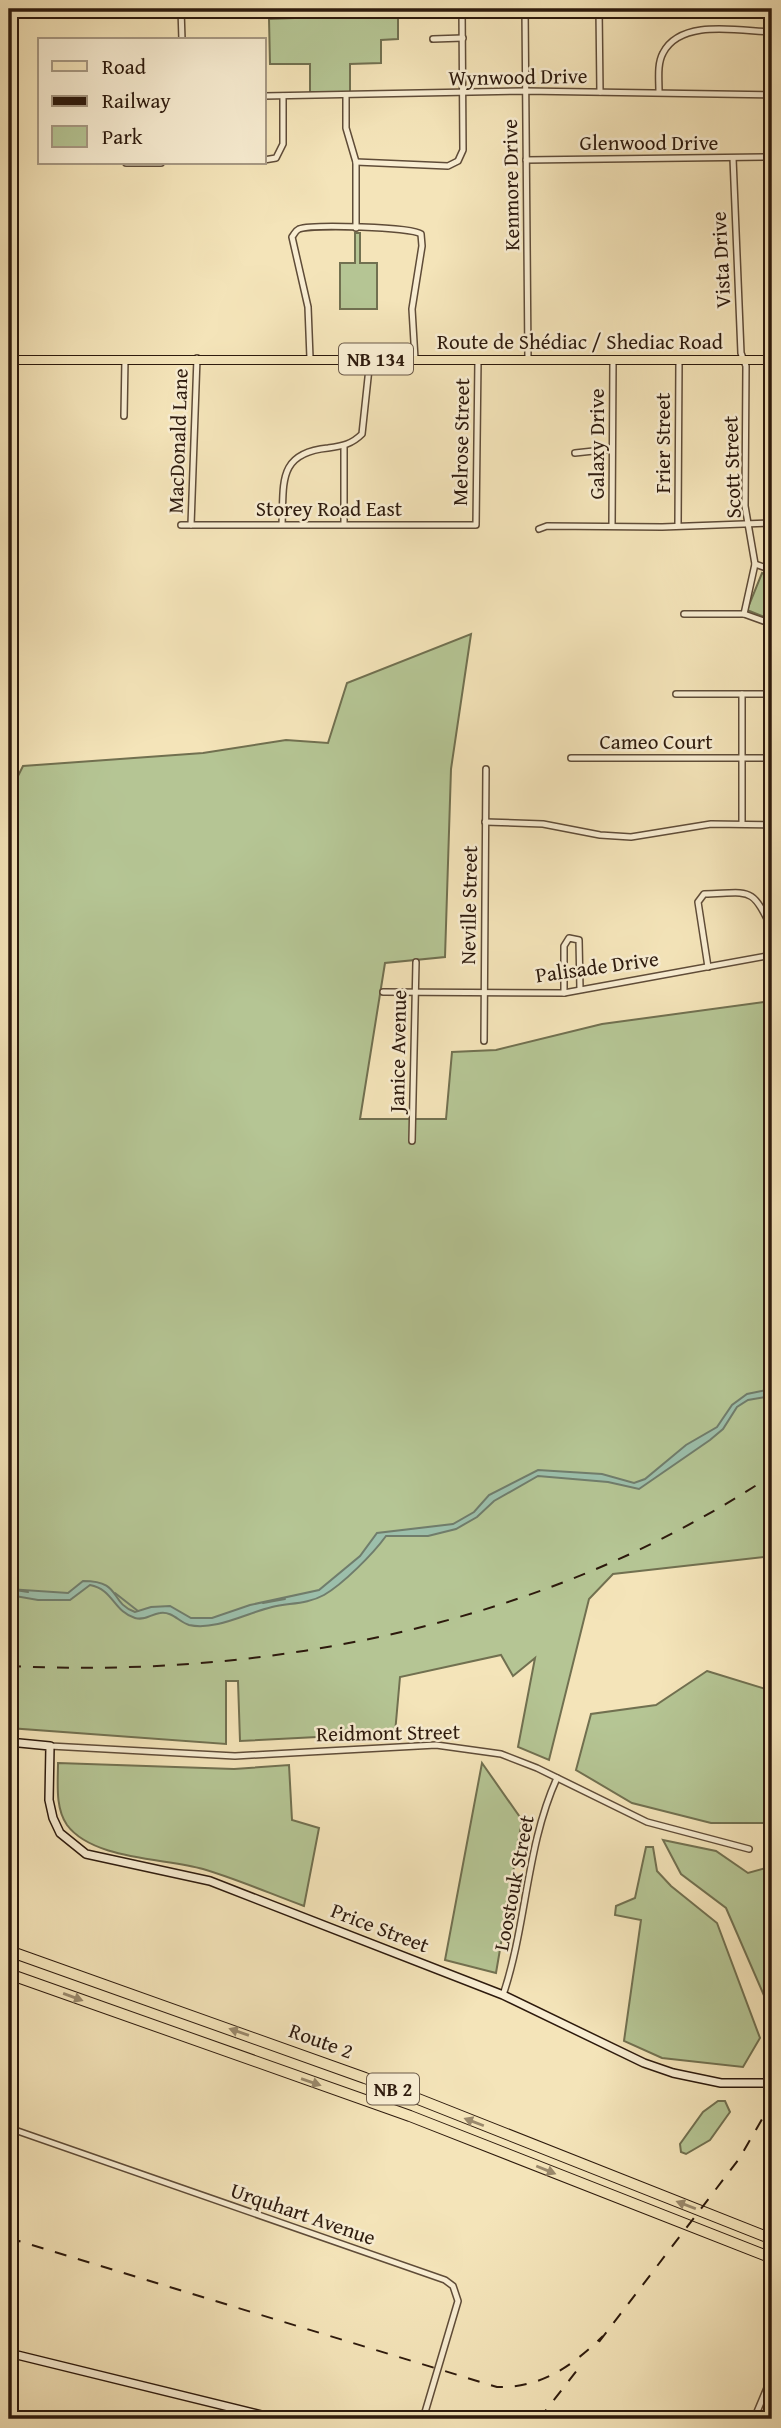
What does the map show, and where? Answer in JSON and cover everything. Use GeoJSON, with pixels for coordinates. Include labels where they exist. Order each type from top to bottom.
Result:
{"type":"FeatureCollection","features":[{"type":"Feature","properties":{"kind":"highway"},"geometry":{"type":"LineString","coordinates":[[9,1945],[64,1970]]}},
{"type":"Feature","properties":{"kind":"highway","name":"Route 2"},"geometry":{"type":"LineString","coordinates":[[9,1951],[365,2078],[772,2239]]}},
{"type":"Feature","properties":{"kind":"highway","name":"Route 2"},"geometry":{"type":"LineString","coordinates":[[9,1975],[410,2116],[772,2258]]}},
{"type":"Feature","properties":{"kind":"highway"},"geometry":{"type":"LineString","coordinates":[[713,2216],[772,2232]]}},
{"type":"Feature","properties":{"kind":"main road","name":"Route de Shédiac / Shediac Road"},"geometry":{"type":"LineString","coordinates":[[9,360],[772,360]]}},
{"type":"Feature","properties":{"kind":"street"},"geometry":{"type":"LineString","coordinates":[[181,9],[182,38]]}},
{"type":"Feature","properties":{"kind":"street"},"geometry":{"type":"LineString","coordinates":[[356,162],[448,166],[458,161],[463,150],[463,9]]}},
{"type":"Feature","properties":{"kind":"street","name":"Kenmore Drive"},"geometry":{"type":"LineString","coordinates":[[525,9],[528,360]]}},
{"type":"Feature","properties":{"kind":"street"},"geometry":{"type":"LineString","coordinates":[[599,9],[600,92]]}},
{"type":"Feature","properties":{"kind":"street"},"geometry":{"type":"LineString","coordinates":[[659,92],[660,63],[669,43],[678,37],[698,31],[772,32]]}},
{"type":"Feature","properties":{"kind":"street"},"geometry":{"type":"LineString","coordinates":[[433,39],[463,38]]}},
{"type":"Feature","properties":{"kind":"street","name":"Wynwood Drive"},"geometry":{"type":"LineString","coordinates":[[266,96],[526,91],[772,95]]}},
{"type":"Feature","properties":{"kind":"street"},"geometry":{"type":"LineString","coordinates":[[346,95],[346,128],[356,162],[356,228]]}},
{"type":"Feature","properties":{"kind":"street"},"geometry":{"type":"LineString","coordinates":[[266,160],[276,158],[282,151],[283,96]]}},
{"type":"Feature","properties":{"kind":"street","name":"Glenwood Drive"},"geometry":{"type":"LineString","coordinates":[[526,160],[772,157]]}},
{"type":"Feature","properties":{"kind":"street","name":"Vista Drive"},"geometry":{"type":"LineString","coordinates":[[733,158],[743,361]]}},
{"type":"Feature","properties":{"kind":"street"},"geometry":{"type":"LineString","coordinates":[[310,358],[308,307],[291,240],[294,233],[304,228],[356,228],[412,229],[421,234],[422,246],[412,309],[415,359]]}},
{"type":"Feature","properties":{"kind":"street","name":"MacDonald Lane"},"geometry":{"type":"LineString","coordinates":[[191,525],[197,358]]}},
{"type":"Feature","properties":{"kind":"street"},"geometry":{"type":"LineString","coordinates":[[124,416],[125,359]]}},
{"type":"Feature","properties":{"kind":"street"},"geometry":{"type":"LineString","coordinates":[[282,524],[284,477],[290,463],[300,455],[344,446],[356,440],[365,428],[370,359]]}},
{"type":"Feature","properties":{"kind":"street","name":"Melrose Street"},"geometry":{"type":"LineString","coordinates":[[476,525],[478,360]]}},
{"type":"Feature","properties":{"kind":"street","name":"Galaxy Drive"},"geometry":{"type":"LineString","coordinates":[[612,526],[613,361]]}},
{"type":"Feature","properties":{"kind":"street","name":"Frier Street"},"geometry":{"type":"LineString","coordinates":[[678,524],[679,361]]}},
{"type":"Feature","properties":{"kind":"street","name":"Scott Street"},"geometry":{"type":"LineString","coordinates":[[743,361],[746,366],[745,506],[755,564],[744,614]]}},
{"type":"Feature","properties":{"kind":"street"},"geometry":{"type":"LineString","coordinates":[[344,446],[344,523]]}},
{"type":"Feature","properties":{"kind":"street"},"geometry":{"type":"LineString","coordinates":[[575,453],[612,449]]}},
{"type":"Feature","properties":{"kind":"street"},"geometry":{"type":"LineString","coordinates":[[539,529],[772,523]]}},
{"type":"Feature","properties":{"kind":"street","name":"Storey Road East"},"geometry":{"type":"LineString","coordinates":[[181,525],[476,525]]}},
{"type":"Feature","properties":{"kind":"street"},"geometry":{"type":"LineString","coordinates":[[755,564],[772,570]]}},
{"type":"Feature","properties":{"kind":"street"},"geometry":{"type":"LineString","coordinates":[[684,614],[744,614],[772,624]]}},
{"type":"Feature","properties":{"kind":"street"},"geometry":{"type":"LineString","coordinates":[[676,694],[772,694]]}},
{"type":"Feature","properties":{"kind":"street"},"geometry":{"type":"LineString","coordinates":[[742,694],[742,823]]}},
{"type":"Feature","properties":{"kind":"street","name":"Cameo Court"},"geometry":{"type":"LineString","coordinates":[[571,758],[772,758]]}},
{"type":"Feature","properties":{"kind":"street","name":"Neville Street"},"geometry":{"type":"LineString","coordinates":[[484,1041],[486,769]]}},
{"type":"Feature","properties":{"kind":"street"},"geometry":{"type":"LineString","coordinates":[[485,822],[543,824],[600,835],[631,837],[711,824],[772,825]]}},
{"type":"Feature","properties":{"kind":"street"},"geometry":{"type":"LineString","coordinates":[[708,967],[698,902],[704,894],[750,893],[758,899],[772,929]]}},
{"type":"Feature","properties":{"kind":"street"},"geometry":{"type":"LineString","coordinates":[[564,993],[564,946],[569,938],[579,940],[580,989]]}},
{"type":"Feature","properties":{"kind":"street","name":"Palisade Drive"},"geometry":{"type":"LineString","coordinates":[[383,992],[564,993],[772,955]]}},
{"type":"Feature","properties":{"kind":"street","name":"Janice Avenue"},"geometry":{"type":"LineString","coordinates":[[412,1141],[416,962]]}},
{"type":"Feature","properties":{"kind":"street","name":"Reidmont Street"},"geometry":{"type":"LineString","coordinates":[[9,1742],[235,1756],[436,1745],[501,1754],[648,1822],[677,1832],[729,1841],[750,1849]]}},
{"type":"Feature","properties":{"kind":"street","name":"Price Street"},"geometry":{"type":"LineString","coordinates":[[50,1746],[49,1800],[53,1818],[65,1839],[86,1854],[210,1881],[503,1995],[644,2063],[673,2073],[721,2083],[772,2083]]}},
{"type":"Feature","properties":{"kind":"street","name":"Loostouk Street"},"geometry":{"type":"LineString","coordinates":[[503,1995],[514,1963],[539,1826],[557,1778]]}},
{"type":"Feature","properties":{"kind":"street","name":"Urquhart Avenue"},"geometry":{"type":"LineString","coordinates":[[9,2128],[445,2280],[453,2286],[458,2301],[422,2419]]}},
{"type":"Feature","properties":{"kind":"street"},"geometry":{"type":"LineString","coordinates":[[9,2353],[278,2419]]}},
{"type":"Feature","properties":{"kind":"street"},"geometry":{"type":"LineString","coordinates":[[754,2419],[772,2376]]}},
{"type":"Feature","properties":{"kind":"green space"},"geometry":{"type":"Polygon","coordinates":[[[398,14],[398,39],[381,40],[381,63],[350,64],[350,92],[310,92],[310,64],[270,64],[269,19],[398,14]]]}},
{"type":"Feature","properties":{"kind":"green space"},"geometry":{"type":"Polygon","coordinates":[[[355,233],[360,233],[360,263],[377,263],[377,309],[340,309],[340,263],[355,263],[355,233]]]}},
{"type":"Feature","properties":{"kind":"green space"},"geometry":{"type":"Polygon","coordinates":[[[762,573],[772,577],[772,620],[747,610],[762,573]]]}},
{"type":"Feature","properties":{"kind":"green space"},"geometry":{"type":"Polygon","coordinates":[[[471,634],[451,769],[445,957],[385,963],[360,1119],[446,1119],[452,1052],[496,1050],[602,1024],[772,1001],[772,1556],[613,1574],[589,1599],[549,1760],[518,1747],[535,1658],[513,1676],[501,1655],[400,1677],[395,1733],[240,1741],[238,1681],[226,1681],[226,1744],[9,1728],[9,784],[14,784],[23,766],[203,753],[286,740],[328,743],[347,683],[471,634]]]}},
{"type":"Feature","properties":{"kind":"green space"},"geometry":{"type":"Polygon","coordinates":[[[707,1671],[772,1691],[772,1823],[711,1823],[632,1803],[576,1770],[591,1714],[656,1705],[707,1671]]]}},
{"type":"Feature","properties":{"kind":"green space"},"geometry":{"type":"Polygon","coordinates":[[[58,1763],[234,1769],[289,1765],[292,1820],[319,1828],[304,1906],[203,1869],[131,1856],[94,1845],[79,1836],[63,1818],[58,1795],[58,1763]]]}},
{"type":"Feature","properties":{"kind":"green space"},"geometry":{"type":"Polygon","coordinates":[[[482,1763],[522,1820],[496,1973],[445,1960],[482,1763]]]}},
{"type":"Feature","properties":{"kind":"green space"},"geometry":{"type":"Polygon","coordinates":[[[663,1840],[716,1851],[748,1873],[766,1868],[772,1858],[772,2014],[726,1908],[681,1874],[663,1840]]]}},
{"type":"Feature","properties":{"kind":"green space"},"geometry":{"type":"Polygon","coordinates":[[[646,1847],[653,1847],[657,1871],[671,1886],[717,1923],[760,2038],[743,2067],[662,2058],[624,2041],[641,1920],[615,1915],[616,1906],[635,1898],[646,1847]]]}},
{"type":"Feature","properties":{"kind":"green space"},"geometry":{"type":"Polygon","coordinates":[[[718,2101],[725,2101],[730,2112],[710,2140],[686,2154],[681,2152],[680,2144],[703,2112],[718,2101]]]}},
{"type":"Feature","properties":{"kind":"shaded area"},"geometry":{"type":"Polygon","coordinates":[[[772,1389],[772,1396],[748,1400],[737,1407],[723,1429],[710,1440],[639,1489],[608,1482],[538,1476],[494,1501],[477,1517],[456,1529],[428,1536],[386,1536],[349,1576],[332,1590],[312,1600],[272,1607],[220,1624],[199,1626],[189,1625],[164,1613],[142,1619],[135,1618],[122,1611],[104,1591],[90,1585],[70,1600],[38,1600],[9,1595],[9,1589],[68,1593],[83,1581],[96,1582],[110,1588],[121,1603],[135,1612],[151,1607],[170,1606],[191,1618],[212,1618],[250,1605],[319,1590],[360,1556],[377,1533],[453,1524],[474,1512],[489,1495],[538,1470],[602,1474],[634,1483],[645,1479],[686,1445],[717,1427],[732,1405],[747,1394],[772,1389]]]}},
{"type":"Feature","properties":{"kind":"waterway"},"geometry":{"type":"LineString","coordinates":[[9,1589],[28,1592]]}},
{"type":"Feature","properties":{"kind":"waterway"},"geometry":{"type":"LineString","coordinates":[[115,1593],[138,1611]]}},
{"type":"Feature","properties":{"kind":"waterway"},"geometry":{"type":"LineString","coordinates":[[263,1603],[285,1599]]}},
{"type":"Feature","properties":{"kind":"railway"},"geometry":{"type":"LineString","coordinates":[[9,1666],[108,1668],[208,1662],[308,1650],[406,1631],[502,1604],[596,1569],[686,1526],[772,1475]]}},
{"type":"Feature","properties":{"kind":"railway"},"geometry":{"type":"LineString","coordinates":[[599,2342],[739,2159],[772,2102]]}},
{"type":"Feature","properties":{"kind":"railway"},"geometry":{"type":"LineString","coordinates":[[9,2238],[497,2387],[528,2384],[555,2373],[580,2357],[603,2336]]}},
{"type":"Feature","properties":{"kind":"railway"},"geometry":{"type":"LineString","coordinates":[[539,2419],[582,2364]]}}]}
